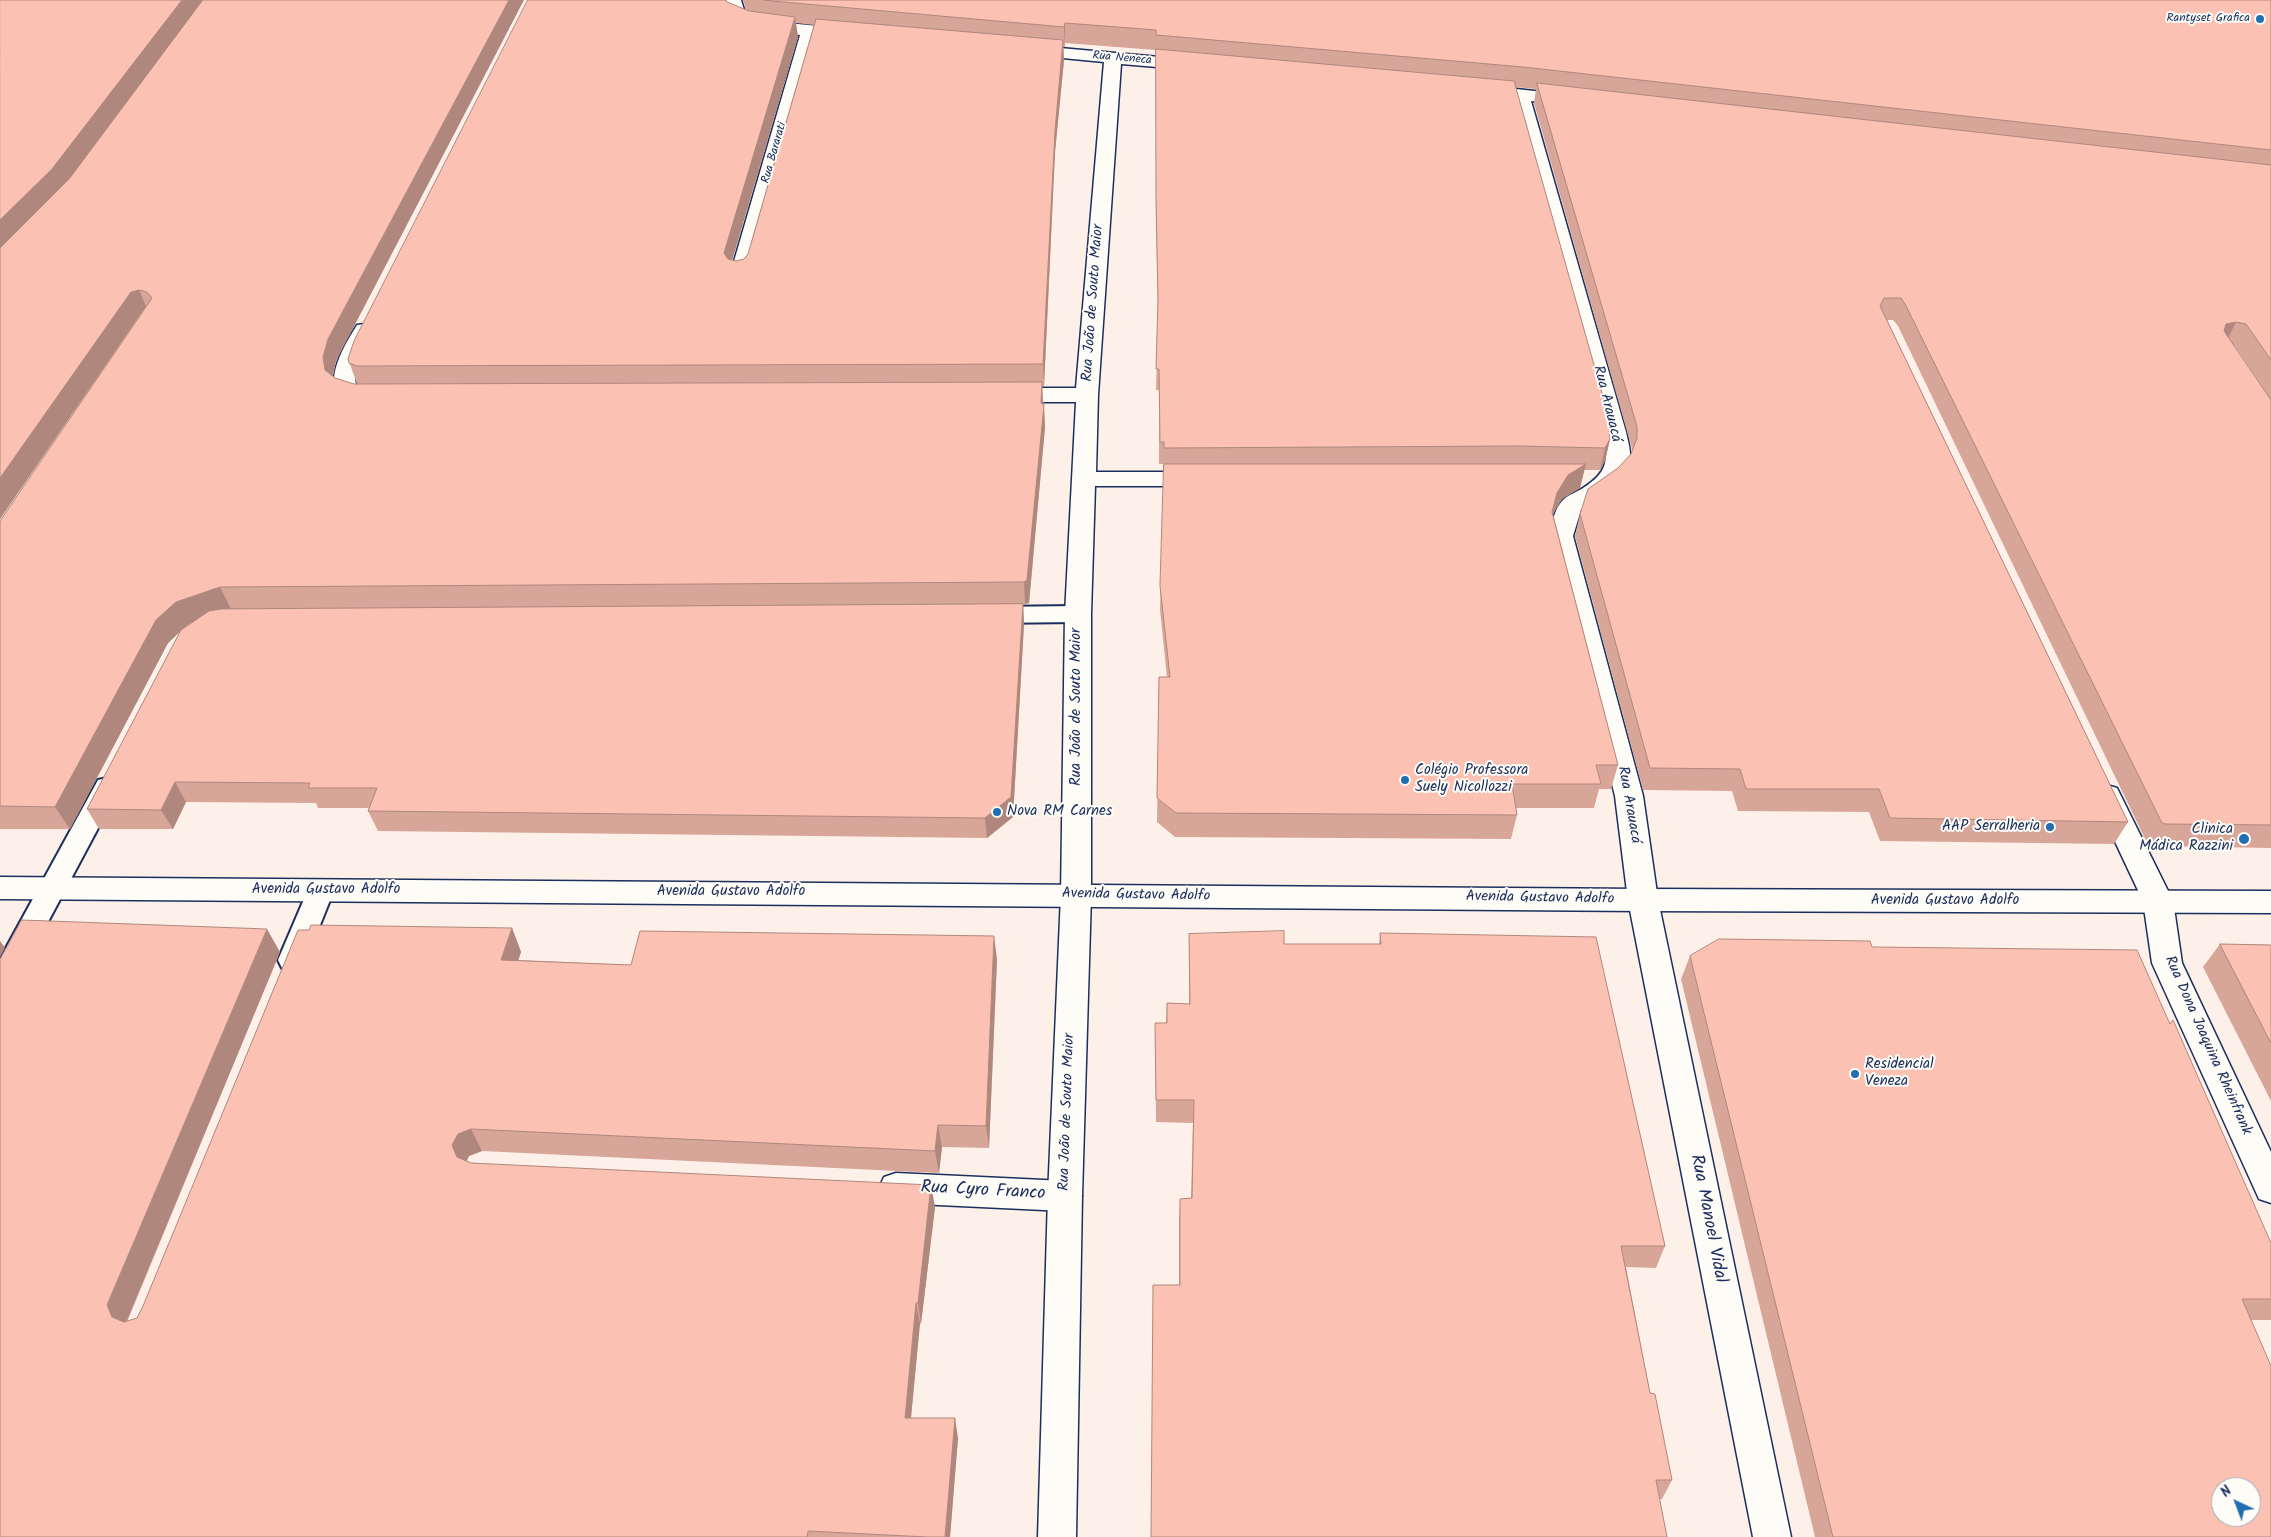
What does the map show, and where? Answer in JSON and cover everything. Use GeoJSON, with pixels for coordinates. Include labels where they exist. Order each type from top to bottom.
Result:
{"type":"FeatureCollection","features":[{"type":"Feature","properties":{"kind":"street"},"geometry":{"type":"LineString","coordinates":[[733,0],[737,16],[752,24],[870,36]]}},
{"type":"Feature","properties":{"kind":"street","name":"Rua Bararati"},"geometry":{"type":"LineString","coordinates":[[740,275],[810,31]]}},
{"type":"Feature","properties":{"kind":"street","name":"Rua Neneca"},"geometry":{"type":"LineString","coordinates":[[1008,48],[1209,66]]}},
{"type":"Feature","properties":{"kind":"street","name":"Rua João de Souto Maior"},"geometry":{"type":"LineString","coordinates":[[1057,1537],[1065,1196],[1076,895],[1078,614],[1087,395],[1113,58]]}},
{"type":"Feature","properties":{"kind":"street"},"geometry":{"type":"LineString","coordinates":[[1461,89],[1588,102]]}},
{"type":"Feature","properties":{"kind":"street","name":"Rua Arauacá"},"geometry":{"type":"LineString","coordinates":[[1520,94],[1615,432],[1619,461],[1609,479],[1593,493],[1572,505],[1565,518],[1561,536],[1629,796],[1643,900]]}},
{"type":"Feature","properties":{"kind":"street"},"geometry":{"type":"LineString","coordinates":[[372,318],[349,362],[343,381],[346,390],[362,397],[392,397]]}},
{"type":"Feature","properties":{"kind":"street"},"geometry":{"type":"LineString","coordinates":[[988,396],[1087,395]]}},
{"type":"Feature","properties":{"kind":"street"},"geometry":{"type":"LineString","coordinates":[[1084,479],[1220,478]]}},
{"type":"Feature","properties":{"kind":"street"},"geometry":{"type":"LineString","coordinates":[[1571,478],[1609,479]]}},
{"type":"Feature","properties":{"kind":"street","name":"Rua Dona Joaquina Rheinfrank"},"geometry":{"type":"LineString","coordinates":[[2098,775],[2158,901],[2166,963],[2271,1188]]}},
{"type":"Feature","properties":{"kind":"street","name":"Avenida Gustavo Adolfo"},"geometry":{"type":"LineString","coordinates":[[0,888],[1643,900],[2271,902]]}},
{"type":"Feature","properties":{"kind":"street","name":"Rua Manoel Vidal"},"geometry":{"type":"LineString","coordinates":[[1643,900],[1772,1537]]}},
{"type":"Feature","properties":{"kind":"street","name":"Rua Cyro Franco"},"geometry":{"type":"LineString","coordinates":[[867,1187],[1065,1196]]}},
{"type":"Feature","properties":{"kind":"lane"},"geometry":{"type":"LineString","coordinates":[[968,615],[1078,614]]}},
{"type":"Feature","properties":{"kind":"lane"},"geometry":{"type":"LineString","coordinates":[[0,985],[54,888],[117,766]]}},
{"type":"Feature","properties":{"kind":"lane"},"geometry":{"type":"LineString","coordinates":[[281,987],[321,890]]}},
{"type":"Feature","properties":{"kind":"building"},"geometry":{"type":"Polygon","coordinates":[[[0,0],[182,0],[52,169],[0,220],[0,0]]]}},
{"type":"Feature","properties":{"kind":"building"},"geometry":{"type":"Polygon","coordinates":[[[203,0],[509,0],[328,339],[323,357],[325,370],[335,378],[354,384],[1042,382],[1041,403],[1044,405],[1027,580],[1024,582],[220,587],[176,602],[156,620],[55,807],[0,806],[0,521],[152,298],[147,292],[139,290],[131,292],[0,478],[0,248],[69,179],[203,0]]]}},
{"type":"Feature","properties":{"kind":"building"},"geometry":{"type":"Polygon","coordinates":[[[528,0],[726,0],[749,11],[795,17],[724,253],[728,259],[736,261],[744,259],[748,254],[816,19],[1063,40],[1055,131],[1043,364],[357,366],[349,363],[348,359],[354,341],[528,0]]]}},
{"type":"Feature","properties":{"kind":"building"},"geometry":{"type":"Polygon","coordinates":[[[764,0],[2271,0],[2271,150],[1523,67],[1156,35],[1156,30],[1065,23],[1064,27],[764,0]]]}},
{"type":"Feature","properties":{"kind":"building"},"geometry":{"type":"Polygon","coordinates":[[[1156,49],[1514,81],[1607,411],[1610,439],[1605,448],[1518,446],[1164,448],[1164,442],[1160,442],[1159,369],[1156,369],[1158,298],[1156,49]]]}},
{"type":"Feature","properties":{"kind":"building"},"geometry":{"type":"Polygon","coordinates":[[[1537,83],[2271,165],[2271,360],[2246,324],[2236,322],[2226,324],[2224,331],[2271,400],[2271,825],[2162,823],[1901,298],[1884,298],[1880,306],[2128,822],[1890,818],[1879,789],[1746,789],[1740,769],[1650,768],[1580,514],[1588,489],[1618,468],[1631,454],[1637,438],[1637,427],[1537,83]]]}},
{"type":"Feature","properties":{"kind":"building"},"geometry":{"type":"Polygon","coordinates":[[[1164,464],[1586,464],[1568,475],[1557,493],[1552,512],[1618,765],[1596,765],[1601,784],[1512,784],[1517,815],[1176,813],[1157,798],[1159,677],[1170,677],[1160,586],[1164,464]]]}},
{"type":"Feature","properties":{"kind":"building"},"geometry":{"type":"Polygon","coordinates":[[[1023,604],[1011,797],[985,818],[368,811],[377,788],[308,788],[310,783],[175,782],[161,810],[87,809],[181,630],[209,611],[221,609],[1023,604]]]}},
{"type":"Feature","properties":{"kind":"building"},"geometry":{"type":"Polygon","coordinates":[[[22,920],[267,929],[107,1305],[112,1317],[124,1322],[137,1318],[143,1306],[298,930],[309,930],[311,925],[512,928],[501,960],[631,965],[640,931],[994,936],[986,1126],[938,1125],[935,1151],[471,1129],[458,1134],[452,1145],[457,1157],[471,1163],[931,1185],[918,1303],[916,1303],[905,1418],[955,1418],[945,1537],[808,1531],[807,1537],[0,1537],[0,960],[22,920]]]}},
{"type":"Feature","properties":{"kind":"building"},"geometry":{"type":"Polygon","coordinates":[[[1284,931],[1284,944],[1381,944],[1380,933],[1596,937],[1665,1246],[1621,1246],[1650,1393],[1655,1394],[1672,1480],[1656,1480],[1667,1537],[1151,1537],[1153,1285],[1180,1285],[1180,1199],[1192,1198],[1194,1100],[1156,1100],[1155,1023],[1167,1023],[1167,1003],[1190,1004],[1189,934],[1284,931]]]}},
{"type":"Feature","properties":{"kind":"building"},"geometry":{"type":"Polygon","coordinates":[[[1719,939],[1870,941],[1872,947],[2137,950],[2170,1024],[2173,1020],[2271,1243],[2271,1299],[2242,1299],[2271,1366],[2271,1537],[1833,1537],[1690,956],[1719,939]]]}},
{"type":"Feature","properties":{"kind":"building"},"geometry":{"type":"Polygon","coordinates":[[[2220,944],[2271,945],[2271,1043],[2220,944]]]}},
{"type":"Feature","properties":{"kind":"place","name":"Rantyset Grafica"},"geometry":{"type":"Point","coordinates":[2260,19]}},
{"type":"Feature","properties":{"kind":"place","name":"Colégio Professora Suely Nicollozzi"},"geometry":{"type":"Point","coordinates":[1405,780]}},
{"type":"Feature","properties":{"kind":"place","name":"Nova RM Carnes"},"geometry":{"type":"Point","coordinates":[997,812]}},
{"type":"Feature","properties":{"kind":"place","name":"AAP Serralheria"},"geometry":{"type":"Point","coordinates":[2050,827]}},
{"type":"Feature","properties":{"kind":"place","name":"Clinica Mádica Razzini"},"geometry":{"type":"Point","coordinates":[2244,839]}},
{"type":"Feature","properties":{"kind":"place","name":"Residencial Veneza"},"geometry":{"type":"Point","coordinates":[1855,1074]}}]}
